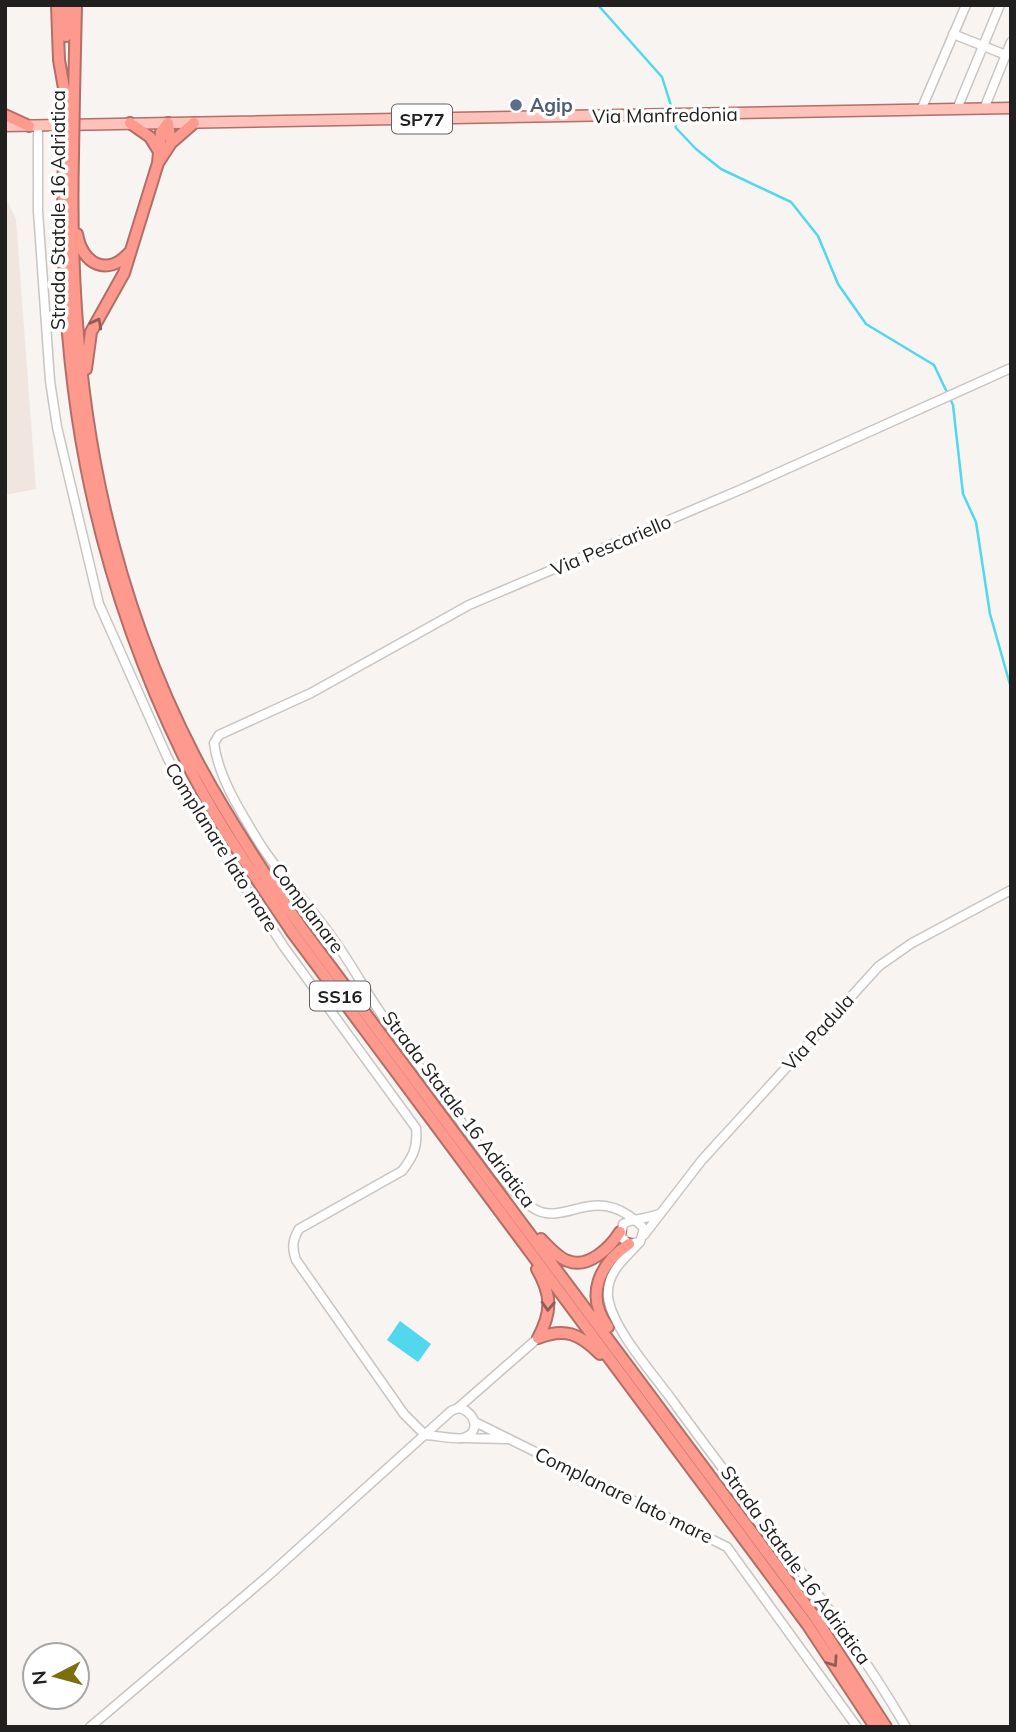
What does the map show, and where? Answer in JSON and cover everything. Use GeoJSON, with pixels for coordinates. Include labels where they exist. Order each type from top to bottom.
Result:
{"type":"FeatureCollection","features":[{"type":"Feature","properties":{"kind":"highway"},"geometry":{"type":"LineString","coordinates":[[57,5],[59,60],[70,95]]}},
{"type":"Feature","properties":{"kind":"highway","name":"Strada Statale 16 Adriatica"},"geometry":{"type":"LineString","coordinates":[[67,5],[69,157],[62,264],[67,340],[86,478],[114,585],[147,674],[185,758],[230,840],[292,932],[519,1227]]}},
{"type":"Feature","properties":{"kind":"highway","name":"Strada Statale 16 Adriatica"},"geometry":{"type":"LineString","coordinates":[[70,95],[76,5]]}},
{"type":"Feature","properties":{"kind":"highway"},"geometry":{"type":"LineString","coordinates":[[5,115],[33,125]]}},
{"type":"Feature","properties":{"kind":"highway"},"geometry":{"type":"LineString","coordinates":[[130,123],[150,137],[158,150]]}},
{"type":"Feature","properties":{"kind":"highway"},"geometry":{"type":"LineString","coordinates":[[168,123],[171,144]]}},
{"type":"Feature","properties":{"kind":"highway"},"geometry":{"type":"LineString","coordinates":[[159,163],[161,132],[168,123]]}},
{"type":"Feature","properties":{"kind":"highway"},"geometry":{"type":"LineString","coordinates":[[85,414],[86,355],[92,332],[124,273],[135,246],[159,163],[171,144],[194,123]]}},
{"type":"Feature","properties":{"kind":"highway","name":"Strada Statale 16 Adriatica"},"geometry":{"type":"LineString","coordinates":[[69,157],[74,290],[85,414],[95,476],[123,583],[156,670],[194,755],[238,835],[301,927],[633,1381],[807,1624],[875,1727]]}},
{"type":"Feature","properties":{"kind":"highway"},"geometry":{"type":"LineString","coordinates":[[72,200],[79,246],[85,257],[95,264],[108,265],[121,261],[135,246]]}},
{"type":"Feature","properties":{"kind":"highway"},"geometry":{"type":"LineString","coordinates":[[519,1227],[561,1257],[578,1262],[606,1250],[620,1230]]}},
{"type":"Feature","properties":{"kind":"highway"},"geometry":{"type":"LineString","coordinates":[[519,1227],[549,1296],[548,1317],[538,1338]]}},
{"type":"Feature","properties":{"kind":"highway"},"geometry":{"type":"LineString","coordinates":[[633,1381],[622,1346],[596,1307],[595,1293],[599,1276],[611,1258],[638,1241]]}},
{"type":"Feature","properties":{"kind":"highway"},"geometry":{"type":"LineString","coordinates":[[538,1338],[556,1332],[574,1333],[586,1340],[633,1381]]}},
{"type":"Feature","properties":{"kind":"highway","name":"Strada Statale 16 Adriatica"},"geometry":{"type":"LineString","coordinates":[[633,1381],[815,1616],[886,1727]]}},
{"type":"Feature","properties":{"kind":"main road","name":"Via Manfredonia"},"geometry":{"type":"LineString","coordinates":[[194,123],[1011,108]]}},
{"type":"Feature","properties":{"kind":"main road","name":"SP77"},"geometry":{"type":"LineString","coordinates":[[5,126],[194,123]]}},
{"type":"Feature","properties":{"kind":"street"},"geometry":{"type":"LineString","coordinates":[[921,110],[966,5]]}},
{"type":"Feature","properties":{"kind":"street"},"geometry":{"type":"LineString","coordinates":[[957,109],[1000,5]]}},
{"type":"Feature","properties":{"kind":"street"},"geometry":{"type":"LineString","coordinates":[[953,34],[1006,55]]}},
{"type":"Feature","properties":{"kind":"street"},"geometry":{"type":"LineString","coordinates":[[984,109],[1011,42]]}},
{"type":"Feature","properties":{"kind":"street","name":"Complanare lato mare"},"geometry":{"type":"LineString","coordinates":[[33,125],[50,381],[57,427],[99,604],[167,759],[215,841],[284,947],[416,1128],[418,1143],[402,1171],[299,1229],[293,1239],[292,1249],[296,1260],[404,1414],[425,1435]]}},
{"type":"Feature","properties":{"kind":"street","name":"Via Pescariello"},"geometry":{"type":"LineString","coordinates":[[219,735],[322,687],[468,605],[729,494],[1011,368]]}},
{"type":"Feature","properties":{"kind":"street","name":"Complanare"},"geometry":{"type":"LineString","coordinates":[[219,735],[214,743],[215,755],[257,840],[326,929],[390,1026],[508,1182],[532,1208],[543,1213],[553,1214],[594,1204],[609,1205]]}},
{"type":"Feature","properties":{"kind":"street","name":"Via Padula"},"geometry":{"type":"LineString","coordinates":[[906,1727],[853,1643],[629,1339],[611,1309],[608,1296],[613,1272],[702,1160],[878,966],[912,943],[1011,890]]}},
{"type":"Feature","properties":{"kind":"street"},"geometry":{"type":"LineString","coordinates":[[609,1205],[637,1221],[644,1229],[638,1241],[624,1242],[609,1205]]}},
{"type":"Feature","properties":{"kind":"street"},"geometry":{"type":"LineString","coordinates":[[620,1230],[625,1222],[659,1214]]}},
{"type":"Feature","properties":{"kind":"street"},"geometry":{"type":"LineString","coordinates":[[90,1727],[268,1576],[448,1414],[538,1338]]}},
{"type":"Feature","properties":{"kind":"street"},"geometry":{"type":"LineString","coordinates":[[425,1435],[461,1438],[470,1434],[475,1422],[469,1411],[473,1395]]}},
{"type":"Feature","properties":{"kind":"street"},"geometry":{"type":"LineString","coordinates":[[458,1408],[469,1411]]}},
{"type":"Feature","properties":{"kind":"street"},"geometry":{"type":"LineString","coordinates":[[448,1414],[444,1422],[450,1435]]}},
{"type":"Feature","properties":{"kind":"street","name":"Complanare lato mare"},"geometry":{"type":"LineString","coordinates":[[475,1422],[727,1547],[857,1727]]}},
{"type":"Feature","properties":{"kind":"street","name":"Complanare lato mare"},"geometry":{"type":"LineString","coordinates":[[461,1438],[509,1438]]}},
{"type":"Feature","properties":{"kind":"shaded area"},"geometry":{"type":"Polygon","coordinates":[[[5,196],[16,219],[36,489],[5,495],[5,196]]]}},
{"type":"Feature","properties":{"kind":"water"},"geometry":{"type":"Polygon","coordinates":[[[400,1321],[431,1344],[418,1362],[387,1340],[400,1321]]]}},
{"type":"Feature","properties":{"kind":"waterway"},"geometry":{"type":"LineString","coordinates":[[598,5],[662,77],[673,112]]}},
{"type":"Feature","properties":{"kind":"waterway"},"geometry":{"type":"LineString","coordinates":[[674,118],[676,128],[721,169],[791,202],[818,236],[838,284],[866,324],[934,365],[953,405],[963,494],[976,522],[990,614],[1011,688]]}},
{"type":"Feature","properties":{"kind":"place","name":"Agip"},"geometry":{"type":"Point","coordinates":[516,105]}}]}
